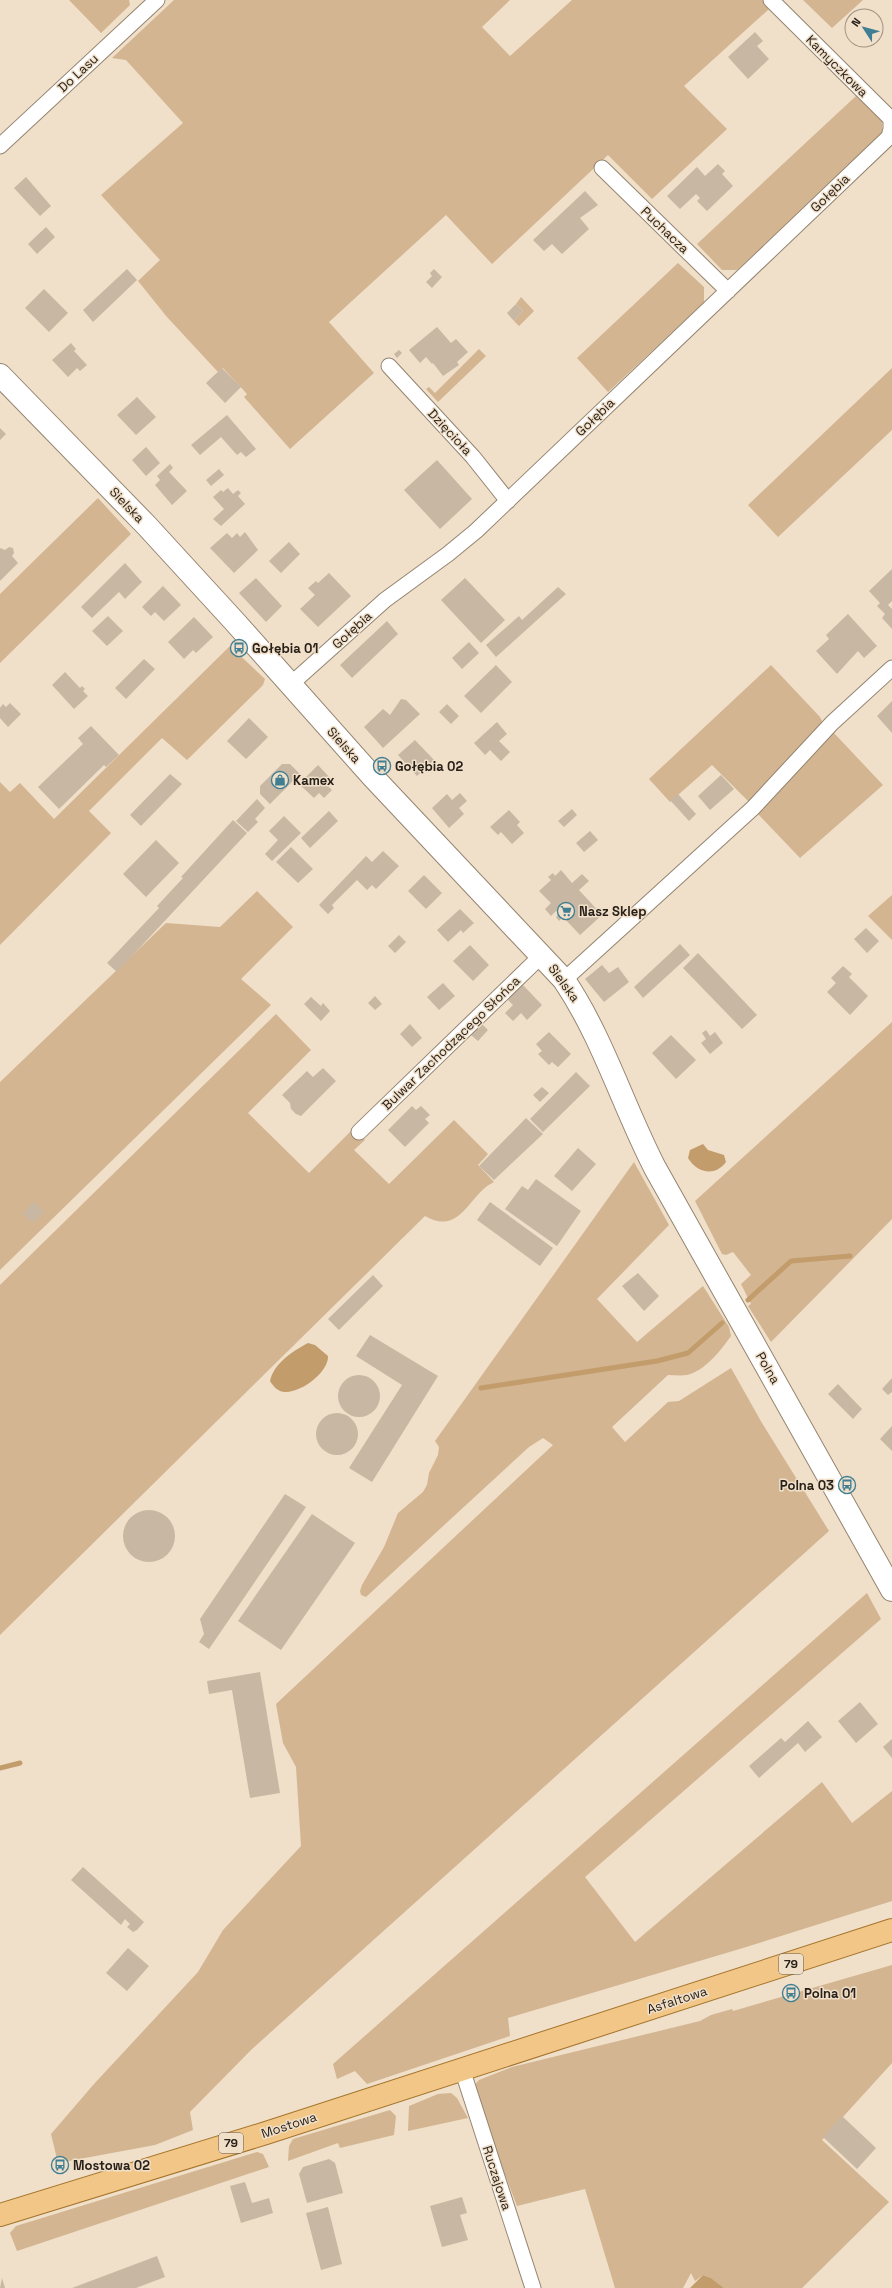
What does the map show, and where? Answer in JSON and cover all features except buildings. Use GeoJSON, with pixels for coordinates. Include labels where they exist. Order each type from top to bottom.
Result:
{"type":"FeatureCollection","features":[{"type":"Feature","properties":{"kind":"main road","name":"Asfaltowa"},"geometry":{"type":"LineString","coordinates":[[462,2068],[892,1930]]}},
{"type":"Feature","properties":{"kind":"main road","name":"Mostowa"},"geometry":{"type":"LineString","coordinates":[[0,2215],[266,2133],[462,2068]]}},
{"type":"Feature","properties":{"kind":"street","name":"Do Lasu"},"geometry":{"type":"LineString","coordinates":[[0,146],[157,0]]}},
{"type":"Feature","properties":{"kind":"street","name":"Kamyczkowa"},"geometry":{"type":"LineString","coordinates":[[771,0],[890,119],[891,129],[889,137]]}},
{"type":"Feature","properties":{"kind":"street","name":"Gołębia"},"geometry":{"type":"LineString","coordinates":[[292,684],[385,600],[448,554],[508,501],[889,137]]}},
{"type":"Feature","properties":{"kind":"street","name":"Puchacza"},"geometry":{"type":"LineString","coordinates":[[602,168],[728,291]]}},
{"type":"Feature","properties":{"kind":"street","name":"Dzięcioła"},"geometry":{"type":"LineString","coordinates":[[389,366],[473,457],[508,501]]}},
{"type":"Feature","properties":{"kind":"street","name":"Sielska"},"geometry":{"type":"LineString","coordinates":[[0,375],[147,526],[292,684],[372,776],[542,954],[564,980],[577,1000],[602,1048],[643,1145]]}},
{"type":"Feature","properties":{"kind":"street"},"geometry":{"type":"LineString","coordinates":[[564,980],[753,808],[832,723],[892,668]]}},
{"type":"Feature","properties":{"kind":"street","name":"Bulwar Zachodzącego Słońca"},"geometry":{"type":"LineString","coordinates":[[359,1132],[542,954]]}},
{"type":"Feature","properties":{"kind":"street","name":"Polna"},"geometry":{"type":"LineString","coordinates":[[643,1145],[892,1590]]}},
{"type":"Feature","properties":{"kind":"street","name":"Ruczajowa"},"geometry":{"type":"LineString","coordinates":[[462,2068],[533,2288]]}},
{"type":"Feature","properties":{"kind":"shaded area"},"geometry":{"type":"Polygon","coordinates":[[[69,0],[129,0],[130,5],[101,33],[69,0]]]}},
{"type":"Feature","properties":{"kind":"shaded area"},"geometry":{"type":"Polygon","coordinates":[[[174,0],[510,0],[482,27],[510,56],[572,0],[779,0],[684,86],[727,129],[652,199],[608,155],[492,264],[446,215],[329,322],[374,373],[290,449],[244,397],[247,394],[223,368],[218,372],[167,317],[138,281],[160,260],[101,195],[183,123],[126,60],[112,58],[174,0]]]}},
{"type":"Feature","properties":{"kind":"shaded area"},"geometry":{"type":"Polygon","coordinates":[[[803,0],[863,0],[854,8],[844,8],[844,17],[832,28],[803,0]]]}},
{"type":"Feature","properties":{"kind":"shaded area"},"geometry":{"type":"Polygon","coordinates":[[[856,96],[882,121],[882,135],[737,270],[722,270],[697,244],[856,96]]]}},
{"type":"Feature","properties":{"kind":"shaded area"},"geometry":{"type":"Polygon","coordinates":[[[678,263],[704,287],[704,303],[608,392],[577,358],[678,263]]]}},
{"type":"Feature","properties":{"kind":"shaded area"},"geometry":{"type":"Polygon","coordinates":[[[521,297],[534,311],[519,326],[514,321],[523,311],[516,304],[521,297]]]}},
{"type":"Feature","properties":{"kind":"shaded area"},"geometry":{"type":"Polygon","coordinates":[[[479,349],[486,356],[438,402],[426,389],[429,387],[435,393],[479,349]]]}},
{"type":"Feature","properties":{"kind":"shaded area"},"geometry":{"type":"Polygon","coordinates":[[[892,368],[892,430],[778,537],[748,505],[892,368]]]}},
{"type":"Feature","properties":{"kind":"shaded area"},"geometry":{"type":"Polygon","coordinates":[[[98,498],[131,534],[0,663],[0,594],[98,498]]]}},
{"type":"Feature","properties":{"kind":"shaded area"},"geometry":{"type":"Polygon","coordinates":[[[230,646],[265,679],[263,685],[187,760],[162,738],[89,811],[111,833],[0,945],[0,782],[10,792],[20,783],[54,819],[230,646]]]}},
{"type":"Feature","properties":{"kind":"shaded area"},"geometry":{"type":"Polygon","coordinates":[[[771,665],[820,717],[823,723],[751,804],[712,765],[670,802],[649,779],[771,665]]]}},
{"type":"Feature","properties":{"kind":"shaded area"},"geometry":{"type":"Polygon","coordinates":[[[833,732],[883,785],[800,858],[758,814],[833,732]]]}},
{"type":"Feature","properties":{"kind":"shaded area"},"geometry":{"type":"Polygon","coordinates":[[[257,891],[293,927],[241,979],[271,1005],[0,1270],[0,1082],[166,923],[220,927],[257,891]]]}},
{"type":"Feature","properties":{"kind":"shaded area"},"geometry":{"type":"Polygon","coordinates":[[[892,895],[892,940],[868,916],[892,895]]]}},
{"type":"Feature","properties":{"kind":"shaded area"},"geometry":{"type":"Polygon","coordinates":[[[276,1014],[311,1050],[248,1113],[309,1173],[354,1128],[365,1140],[354,1150],[389,1184],[454,1120],[488,1154],[478,1165],[494,1182],[485,1187],[464,1211],[456,1217],[447,1221],[437,1221],[425,1216],[0,1635],[0,1285],[276,1014]]]}},
{"type":"Feature","properties":{"kind":"shaded area"},"geometry":{"type":"Polygon","coordinates":[[[892,1022],[892,1219],[771,1342],[748,1306],[751,1304],[741,1284],[751,1275],[733,1252],[726,1255],[722,1254],[695,1201],[892,1022]]]}},
{"type":"Feature","properties":{"kind":"shaded area"},"geometry":{"type":"Polygon","coordinates":[[[703,1144],[708,1150],[724,1155],[726,1162],[722,1167],[717,1170],[706,1171],[701,1170],[692,1163],[688,1158],[690,1150],[703,1144]]]}},
{"type":"Feature","properties":{"kind":"shaded area"},"geometry":{"type":"Polygon","coordinates":[[[634,1162],[669,1225],[597,1299],[637,1342],[703,1286],[729,1327],[731,1336],[706,1365],[694,1373],[687,1375],[668,1375],[612,1427],[625,1442],[668,1402],[679,1401],[731,1368],[762,1423],[829,1531],[252,2049],[190,2112],[193,2130],[155,2145],[58,2163],[51,2134],[94,2084],[198,1972],[223,1930],[301,1846],[296,1767],[283,1743],[276,1704],[553,1445],[543,1438],[529,1447],[366,1597],[361,1595],[360,1591],[362,1585],[384,1547],[398,1513],[423,1492],[427,1485],[429,1473],[438,1455],[439,1447],[435,1441],[634,1162]]]}},
{"type":"Feature","properties":{"kind":"shaded area"},"geometry":{"type":"Polygon","coordinates":[[[308,1343],[315,1345],[328,1356],[324,1369],[313,1380],[299,1389],[285,1392],[278,1390],[270,1381],[272,1375],[285,1358],[308,1343]]]}},
{"type":"Feature","properties":{"kind":"shaded area"},"geometry":{"type":"Polygon","coordinates":[[[867,1593],[881,1619],[585,1877],[635,1942],[822,1782],[852,1823],[892,1791],[892,1901],[743,1948],[508,2018],[510,2036],[367,2084],[355,2071],[337,2079],[333,2064],[867,1593]]]}},
{"type":"Feature","properties":{"kind":"shaded area"},"geometry":{"type":"Polygon","coordinates":[[[892,1965],[892,2063],[822,2140],[889,2202],[802,2288],[724,2288],[711,2278],[703,2275],[695,2281],[691,2273],[683,2288],[615,2288],[585,2189],[517,2206],[472,2088],[479,2080],[512,2067],[700,2021],[711,2015],[732,2009],[733,2011],[892,1965]]]}},
{"type":"Feature","properties":{"kind":"shaded area"},"geometry":{"type":"Polygon","coordinates":[[[451,2093],[457,2098],[468,2118],[408,2131],[409,2106],[438,2094],[451,2093]]]}},
{"type":"Feature","properties":{"kind":"shaded area"},"geometry":{"type":"Polygon","coordinates":[[[390,2110],[396,2116],[394,2135],[340,2148],[338,2143],[288,2161],[289,2146],[293,2139],[390,2110]]]}},
{"type":"Feature","properties":{"kind":"shaded area"},"geometry":{"type":"Polygon","coordinates":[[[257,2152],[263,2154],[269,2167],[17,2251],[10,2233],[16,2226],[257,2152]]]}},
{"type":"Feature","properties":{"kind":"shaded area"},"geometry":{"type":"Polygon","coordinates":[[[703,2275],[711,2278],[724,2288],[690,2288],[703,2275]]]}},
{"type":"Feature","properties":{"kind":"waterway"},"geometry":{"type":"LineString","coordinates":[[748,1300],[791,1261],[850,1256]]}},
{"type":"Feature","properties":{"kind":"waterway"},"geometry":{"type":"LineString","coordinates":[[481,1388],[657,1361],[688,1353],[722,1323]]}},
{"type":"Feature","properties":{"kind":"waterway"},"geometry":{"type":"LineString","coordinates":[[0,1768],[20,1763]]}},
{"type":"Feature","properties":{"kind":"place","name":"Gołębia 01"},"geometry":{"type":"Point","coordinates":[239,648]}},
{"type":"Feature","properties":{"kind":"place","name":"Gołębia 02"},"geometry":{"type":"Point","coordinates":[382,766]}},
{"type":"Feature","properties":{"kind":"place","name":"Kamex"},"geometry":{"type":"Point","coordinates":[280,780]}},
{"type":"Feature","properties":{"kind":"place","name":"Nasz Sklep"},"geometry":{"type":"Point","coordinates":[566,911]}},
{"type":"Feature","properties":{"kind":"place","name":"Polna 03"},"geometry":{"type":"Point","coordinates":[847,1485]}},
{"type":"Feature","properties":{"kind":"place","name":"Polna 01"},"geometry":{"type":"Point","coordinates":[791,1993]}},
{"type":"Feature","properties":{"kind":"place","name":"Mostowa 02"},"geometry":{"type":"Point","coordinates":[60,2165]}}]}
